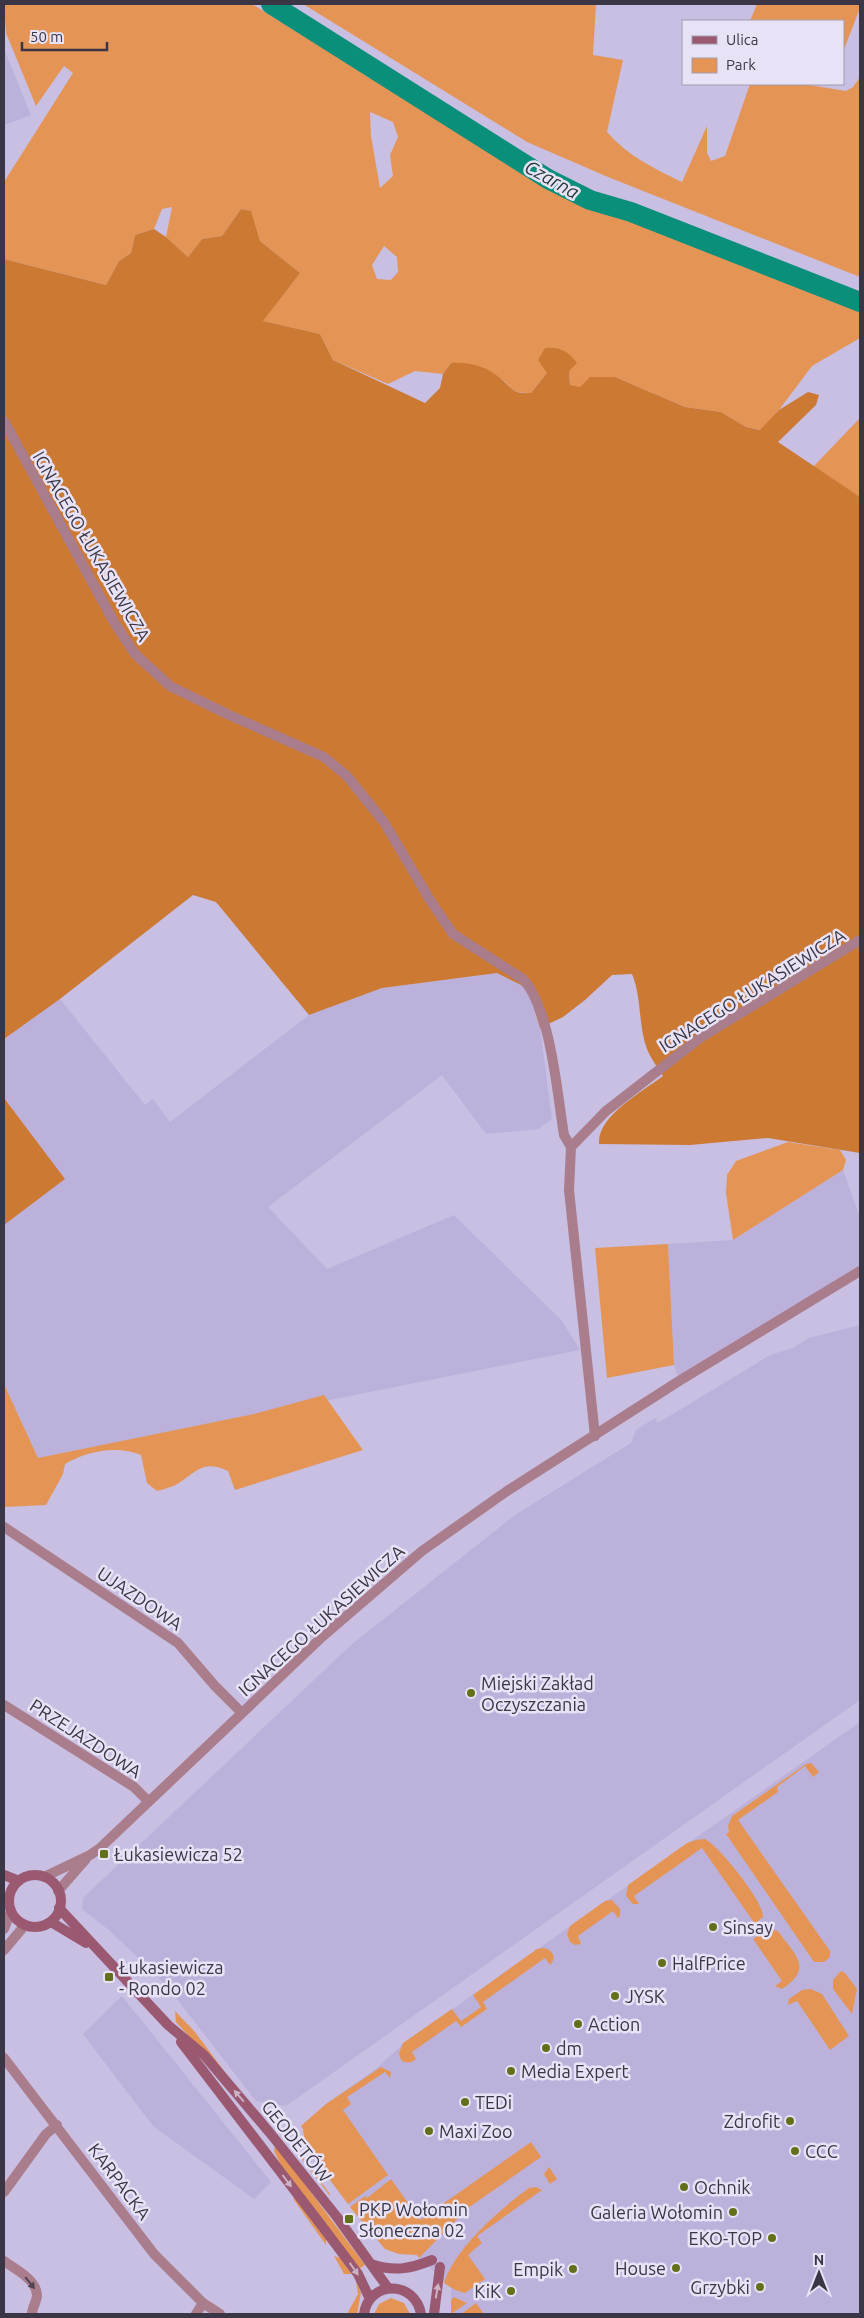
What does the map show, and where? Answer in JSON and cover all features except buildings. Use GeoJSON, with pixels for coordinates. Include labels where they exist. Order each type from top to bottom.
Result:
{"type":"FeatureCollection","features":[{"type":"Feature","properties":{"kind":"main road"},"geometry":{"type":"LineString","coordinates":[[4,1875],[19,1881]]}},
{"type":"Feature","properties":{"kind":"main road"},"geometry":{"type":"LineString","coordinates":[[31,1876],[44,1877],[58,1891],[59,1908],[50,1922],[38,1927],[25,1925],[19,1922],[11,1912],[6,1895],[19,1881],[31,1876]]}},
{"type":"Feature","properties":{"kind":"main road","name":"GEODETÓW"},"geometry":{"type":"LineString","coordinates":[[59,1908],[95,1949],[168,2025],[204,2055],[270,2133],[372,2264],[388,2288]]}},
{"type":"Feature","properties":{"kind":"main road","name":"GEODETÓW"},"geometry":{"type":"LineString","coordinates":[[50,1922],[95,1949]]}},
{"type":"Feature","properties":{"kind":"main road","name":"GEODETÓW"},"geometry":{"type":"LineString","coordinates":[[168,2025],[358,2274],[370,2299]]}},
{"type":"Feature","properties":{"kind":"main road"},"geometry":{"type":"LineString","coordinates":[[372,2264],[399,2270],[413,2268],[432,2260]]}},
{"type":"Feature","properties":{"kind":"main road"},"geometry":{"type":"LineString","coordinates":[[434,2314],[440,2267]]}},
{"type":"Feature","properties":{"kind":"main road"},"geometry":{"type":"LineString","coordinates":[[364,2314],[370,2299],[378,2292],[388,2288],[400,2288],[409,2293],[417,2301],[421,2314]]}},
{"type":"Feature","properties":{"kind":"street","name":"IGNACEGO ŁUKASIEWICZA"},"geometry":{"type":"LineString","coordinates":[[4,421],[114,622],[134,654],[170,686],[243,722],[324,756],[347,776],[384,822],[430,900],[453,934],[523,980],[530,987],[544,1023],[564,1134],[571,1147],[568,1190],[595,1436]]}},
{"type":"Feature","properties":{"kind":"street","name":"IGNACEGO ŁUKASIEWICZA"},"geometry":{"type":"LineString","coordinates":[[571,1147],[606,1111],[700,1038],[860,940]]}},
{"type":"Feature","properties":{"kind":"street","name":"IGNACEGO ŁUKASIEWICZA"},"geometry":{"type":"LineString","coordinates":[[58,1891],[90,1855],[335,1626],[422,1551],[507,1491],[679,1381],[860,1271]]}},
{"type":"Feature","properties":{"kind":"street","name":"UJAZDOWA"},"geometry":{"type":"LineString","coordinates":[[4,1527],[178,1642],[215,1686],[242,1713]]}},
{"type":"Feature","properties":{"kind":"street","name":"PRZEJAZDOWA"},"geometry":{"type":"LineString","coordinates":[[4,1705],[134,1787],[148,1801]]}},
{"type":"Feature","properties":{"kind":"street","name":"IGNACEGO ŁUKASIEWICZA"},"geometry":{"type":"LineString","coordinates":[[44,1877],[90,1855]]}},
{"type":"Feature","properties":{"kind":"street"},"geometry":{"type":"LineString","coordinates":[[4,1929],[11,1912]]}},
{"type":"Feature","properties":{"kind":"street"},"geometry":{"type":"LineString","coordinates":[[4,1950],[25,1925]]}},
{"type":"Feature","properties":{"kind":"street","name":"KARPACKA"},"geometry":{"type":"LineString","coordinates":[[4,2058],[154,2254],[203,2303],[220,2314]]}},
{"type":"Feature","properties":{"kind":"street"},"geometry":{"type":"LineString","coordinates":[[4,2192],[46,2134],[57,2125]]}},
{"type":"Feature","properties":{"kind":"street"},"geometry":{"type":"LineString","coordinates":[[4,2261],[32,2284],[37,2296],[32,2314]]}},
{"type":"Feature","properties":{"kind":"street"},"geometry":{"type":"LineString","coordinates":[[196,2314],[203,2303]]}},
{"type":"Feature","properties":{"kind":"shaded area"},"geometry":{"type":"Polygon","coordinates":[[[4,49],[31,115],[4,125],[4,49]]]}},
{"type":"Feature","properties":{"kind":"shaded area"},"geometry":{"type":"Polygon","coordinates":[[[241,209],[251,211],[260,241],[300,273],[263,321],[320,334],[333,360],[425,403],[440,388],[443,374],[451,363],[471,364],[483,368],[495,374],[516,392],[531,393],[547,373],[538,360],[545,348],[559,349],[570,355],[577,363],[569,371],[570,385],[580,387],[590,377],[615,377],[685,407],[721,412],[746,427],[760,430],[779,410],[808,392],[819,395],[816,405],[778,442],[860,497],[860,1153],[768,1138],[690,1145],[599,1144],[600,1134],[613,1114],[663,1076],[650,1056],[644,1040],[637,992],[632,974],[612,975],[563,1017],[540,1028],[530,995],[523,986],[497,973],[382,988],[309,1015],[216,902],[193,895],[60,999],[4,1039],[4,259],[106,285],[119,261],[131,253],[135,235],[154,229],[188,257],[202,239],[222,236],[241,209]]]}},
{"type":"Feature","properties":{"kind":"shaded area"},"geometry":{"type":"Polygon","coordinates":[[[497,973],[522,985],[530,995],[540,1028],[552,1119],[538,1129],[486,1134],[442,1075],[268,1207],[327,1269],[454,1215],[562,1321],[580,1350],[38,1458],[4,1384],[4,1225],[65,1179],[4,1098],[4,1039],[60,999],[145,1105],[153,1099],[170,1122],[309,1015],[382,988],[497,973]]]}},
{"type":"Feature","properties":{"kind":"shaded area"},"geometry":{"type":"Polygon","coordinates":[[[4,1098],[65,1179],[4,1225],[4,1098]]]}},
{"type":"Feature","properties":{"kind":"shaded area"},"geometry":{"type":"Polygon","coordinates":[[[843,1170],[860,1218],[860,1272],[679,1381],[674,1365],[668,1244],[733,1240],[843,1170]]]}},
{"type":"Feature","properties":{"kind":"shaded area"},"geometry":{"type":"Polygon","coordinates":[[[860,1325],[860,1700],[286,2106],[256,2101],[166,1985],[110,1931],[82,1909],[83,1898],[351,1645],[515,1515],[631,1443],[636,1430],[655,1418],[658,1423],[770,1355],[793,1348],[809,1338],[860,1325]]]}},
{"type":"Feature","properties":{"kind":"shaded area"},"geometry":{"type":"Polygon","coordinates":[[[860,1722],[860,2314],[451,2314],[451,2288],[416,2255],[399,2254],[382,2246],[305,2149],[301,2126],[326,2104],[377,2068],[403,2044],[860,1722]]]}},
{"type":"Feature","properties":{"kind":"shaded area"},"geometry":{"type":"Polygon","coordinates":[[[122,1996],[271,2182],[254,2199],[153,2126],[83,2034],[122,1996]]]}},
{"type":"Feature","properties":{"kind":"green space"},"geometry":{"type":"Polygon","coordinates":[[[4,4],[252,4],[369,78],[381,81],[485,147],[589,204],[631,215],[860,306],[860,338],[812,366],[779,410],[761,430],[746,427],[721,412],[685,407],[615,377],[580,388],[570,385],[569,371],[547,373],[531,393],[517,392],[502,379],[451,363],[443,374],[415,371],[388,384],[333,360],[320,334],[262,321],[300,273],[260,241],[250,211],[241,209],[222,236],[202,239],[188,257],[166,237],[172,207],[162,209],[154,229],[135,235],[131,253],[119,261],[106,285],[4,259],[4,182],[73,73],[64,66],[36,106],[6,33],[4,4]],[[370,112],[371,136],[380,188],[393,176],[390,155],[398,137],[393,122],[370,112]],[[384,246],[372,265],[377,279],[391,280],[398,272],[397,257],[384,246]]]}},
{"type":"Feature","properties":{"kind":"green space"},"geometry":{"type":"Polygon","coordinates":[[[303,4],[596,4],[593,55],[623,60],[607,132],[632,155],[682,182],[707,126],[707,153],[711,161],[725,156],[750,85],[809,85],[846,91],[853,87],[860,77],[860,277],[608,177],[527,142],[303,4]]]}},
{"type":"Feature","properties":{"kind":"green space"},"geometry":{"type":"Polygon","coordinates":[[[757,4],[860,4],[844,49],[844,20],[750,20],[757,4]]]}},
{"type":"Feature","properties":{"kind":"green space"},"geometry":{"type":"Polygon","coordinates":[[[860,418],[860,497],[813,467],[860,418]]]}},
{"type":"Feature","properties":{"kind":"green space"},"geometry":{"type":"Polygon","coordinates":[[[788,1142],[840,1150],[846,1160],[843,1170],[733,1240],[726,1193],[727,1175],[736,1161],[788,1142]]]}},
{"type":"Feature","properties":{"kind":"green space"},"geometry":{"type":"Polygon","coordinates":[[[668,1244],[674,1365],[607,1378],[595,1248],[668,1244]]]}},
{"type":"Feature","properties":{"kind":"green space"},"geometry":{"type":"Polygon","coordinates":[[[4,1384],[38,1458],[254,1414],[324,1395],[363,1450],[235,1490],[228,1471],[213,1466],[202,1468],[177,1484],[157,1491],[147,1483],[141,1455],[122,1450],[102,1451],[74,1459],[65,1464],[63,1474],[46,1505],[4,1507],[4,1384]]]}},
{"type":"Feature","properties":{"kind":"green space"},"geometry":{"type":"Polygon","coordinates":[[[811,1763],[819,1772],[813,1777],[805,1766],[777,1787],[778,1792],[738,1820],[830,1951],[830,1957],[824,1962],[814,1962],[726,1834],[729,1832],[728,1826],[732,1816],[806,1764],[811,1763]]]}},
{"type":"Feature","properties":{"kind":"green space"},"geometry":{"type":"Polygon","coordinates":[[[705,1839],[730,1863],[757,1900],[763,1917],[755,1924],[702,1848],[634,1896],[639,1904],[633,1904],[626,1896],[628,1885],[687,1843],[705,1839]]]}},
{"type":"Feature","properties":{"kind":"green space"},"geometry":{"type":"Polygon","coordinates":[[[612,1900],[620,1909],[620,1916],[618,1918],[613,1911],[578,1936],[581,1944],[575,1945],[570,1942],[567,1934],[570,1926],[605,1901],[612,1900]]]}},
{"type":"Feature","properties":{"kind":"green space"},"geometry":{"type":"Polygon","coordinates":[[[768,1929],[778,1931],[798,1961],[799,1968],[797,1974],[782,1989],[775,1986],[782,1981],[753,1939],[768,1929]]]}},
{"type":"Feature","properties":{"kind":"green space"},"geometry":{"type":"Polygon","coordinates":[[[544,1948],[550,1951],[554,1957],[550,1965],[545,1958],[483,2002],[487,2009],[461,2027],[456,2021],[412,2052],[416,2059],[411,2062],[401,2060],[399,2053],[403,2043],[452,2009],[461,2021],[481,2007],[473,1995],[537,1949],[544,1948]]]}},
{"type":"Feature","properties":{"kind":"green space"},"geometry":{"type":"Polygon","coordinates":[[[841,1971],[845,1973],[857,1989],[852,2014],[833,1989],[833,1980],[841,1971]]]}},
{"type":"Feature","properties":{"kind":"green space"},"geometry":{"type":"Polygon","coordinates":[[[811,1989],[822,1994],[849,2036],[830,2050],[797,2001],[788,2005],[789,1999],[802,1990],[811,1989]]]}},
{"type":"Feature","properties":{"kind":"green space"},"geometry":{"type":"Polygon","coordinates":[[[175,2011],[195,2032],[239,2091],[176,2022],[175,2011]]]}},
{"type":"Feature","properties":{"kind":"green space"},"geometry":{"type":"Polygon","coordinates":[[[381,2067],[391,2072],[390,2078],[385,2072],[347,2097],[351,2104],[343,2110],[388,2175],[348,2204],[306,2148],[301,2126],[326,2104],[381,2067]]]}},
{"type":"Feature","properties":{"kind":"green space"},"geometry":{"type":"Polygon","coordinates":[[[531,2142],[541,2157],[468,2208],[419,2258],[417,2255],[399,2254],[385,2249],[350,2207],[365,2196],[367,2198],[391,2179],[420,2220],[531,2142]]]}},
{"type":"Feature","properties":{"kind":"green space"},"geometry":{"type":"Polygon","coordinates":[[[294,2145],[330,2194],[330,2196],[296,2151],[294,2145]]]}},
{"type":"Feature","properties":{"kind":"green space"},"geometry":{"type":"Polygon","coordinates":[[[275,2146],[365,2265],[359,2269],[280,2163],[274,2151],[275,2146]]]}},
{"type":"Feature","properties":{"kind":"green space"},"geometry":{"type":"Polygon","coordinates":[[[549,2167],[557,2179],[550,2184],[544,2174],[549,2167]]]}},
{"type":"Feature","properties":{"kind":"green space"},"geometry":{"type":"Polygon","coordinates":[[[536,2187],[542,2190],[477,2236],[482,2243],[468,2255],[485,2279],[465,2293],[455,2290],[444,2283],[458,2256],[480,2230],[517,2197],[529,2188],[536,2187]]]}},
{"type":"Feature","properties":{"kind":"green space"},"geometry":{"type":"Polygon","coordinates":[[[293,2195],[326,2239],[326,2245],[294,2200],[293,2195]]]}},
{"type":"Feature","properties":{"kind":"green space"},"geometry":{"type":"Polygon","coordinates":[[[334,2256],[340,2258],[352,2274],[344,2274],[334,2256]]]}},
{"type":"Feature","properties":{"kind":"green space"},"geometry":{"type":"Polygon","coordinates":[[[356,2281],[361,2293],[357,2314],[347,2314],[358,2294],[356,2281]]]}},
{"type":"Feature","properties":{"kind":"green space"},"geometry":{"type":"Polygon","coordinates":[[[454,2297],[467,2303],[451,2314],[451,2300],[454,2297]]]}},
{"type":"Feature","properties":{"kind":"green space"},"geometry":{"type":"Polygon","coordinates":[[[391,2298],[404,2303],[410,2314],[374,2314],[379,2304],[391,2298]]]}},
{"type":"Feature","properties":{"kind":"green space"},"geometry":{"type":"Polygon","coordinates":[[[476,2303],[484,2314],[461,2314],[476,2303]]]}},
{"type":"Feature","properties":{"kind":"waterway","name":"Czarna"},"geometry":{"type":"LineString","coordinates":[[271,4],[548,179],[590,200],[631,212],[860,302]]}},
{"type":"Feature","properties":{"kind":"place","name":"Miejski Zakład Oczyszczania"},"geometry":{"type":"Point","coordinates":[471,1693]}},
{"type":"Feature","properties":{"kind":"place","name":"Łukasiewicza 52"},"geometry":{"type":"Point","coordinates":[104,1854]}},
{"type":"Feature","properties":{"kind":"place","name":"Sinsay"},"geometry":{"type":"Point","coordinates":[713,1927]}},
{"type":"Feature","properties":{"kind":"place","name":"HalfPrice"},"geometry":{"type":"Point","coordinates":[662,1963]}},
{"type":"Feature","properties":{"kind":"place","name":"Łukasiewicza - Rondo 02"},"geometry":{"type":"Point","coordinates":[109,1977]}},
{"type":"Feature","properties":{"kind":"place","name":"JYSK"},"geometry":{"type":"Point","coordinates":[615,1996]}},
{"type":"Feature","properties":{"kind":"place","name":"Action"},"geometry":{"type":"Point","coordinates":[578,2024]}},
{"type":"Feature","properties":{"kind":"place","name":"dm"},"geometry":{"type":"Point","coordinates":[546,2048]}},
{"type":"Feature","properties":{"kind":"place","name":"Media Expert"},"geometry":{"type":"Point","coordinates":[511,2071]}},
{"type":"Feature","properties":{"kind":"place","name":"TEDi"},"geometry":{"type":"Point","coordinates":[465,2102]}},
{"type":"Feature","properties":{"kind":"place","name":"Zdrofit"},"geometry":{"type":"Point","coordinates":[790,2121]}},
{"type":"Feature","properties":{"kind":"place","name":"Maxi Zoo"},"geometry":{"type":"Point","coordinates":[429,2131]}},
{"type":"Feature","properties":{"kind":"place","name":"CCC"},"geometry":{"type":"Point","coordinates":[795,2151]}},
{"type":"Feature","properties":{"kind":"place","name":"Ochnik"},"geometry":{"type":"Point","coordinates":[684,2187]}},
{"type":"Feature","properties":{"kind":"place","name":"Galeria Wołomin"},"geometry":{"type":"Point","coordinates":[733,2212]}},
{"type":"Feature","properties":{"kind":"place","name":"PKP Wołomin Słoneczna 02"},"geometry":{"type":"Point","coordinates":[349,2219]}},
{"type":"Feature","properties":{"kind":"place","name":"EKO-TOP"},"geometry":{"type":"Point","coordinates":[772,2238]}},
{"type":"Feature","properties":{"kind":"place","name":"House"},"geometry":{"type":"Point","coordinates":[676,2268]}},
{"type":"Feature","properties":{"kind":"place","name":"Empik"},"geometry":{"type":"Point","coordinates":[573,2269]}},
{"type":"Feature","properties":{"kind":"place","name":"Grzybki"},"geometry":{"type":"Point","coordinates":[760,2287]}},
{"type":"Feature","properties":{"kind":"place","name":"KiK"},"geometry":{"type":"Point","coordinates":[511,2291]}}]}
